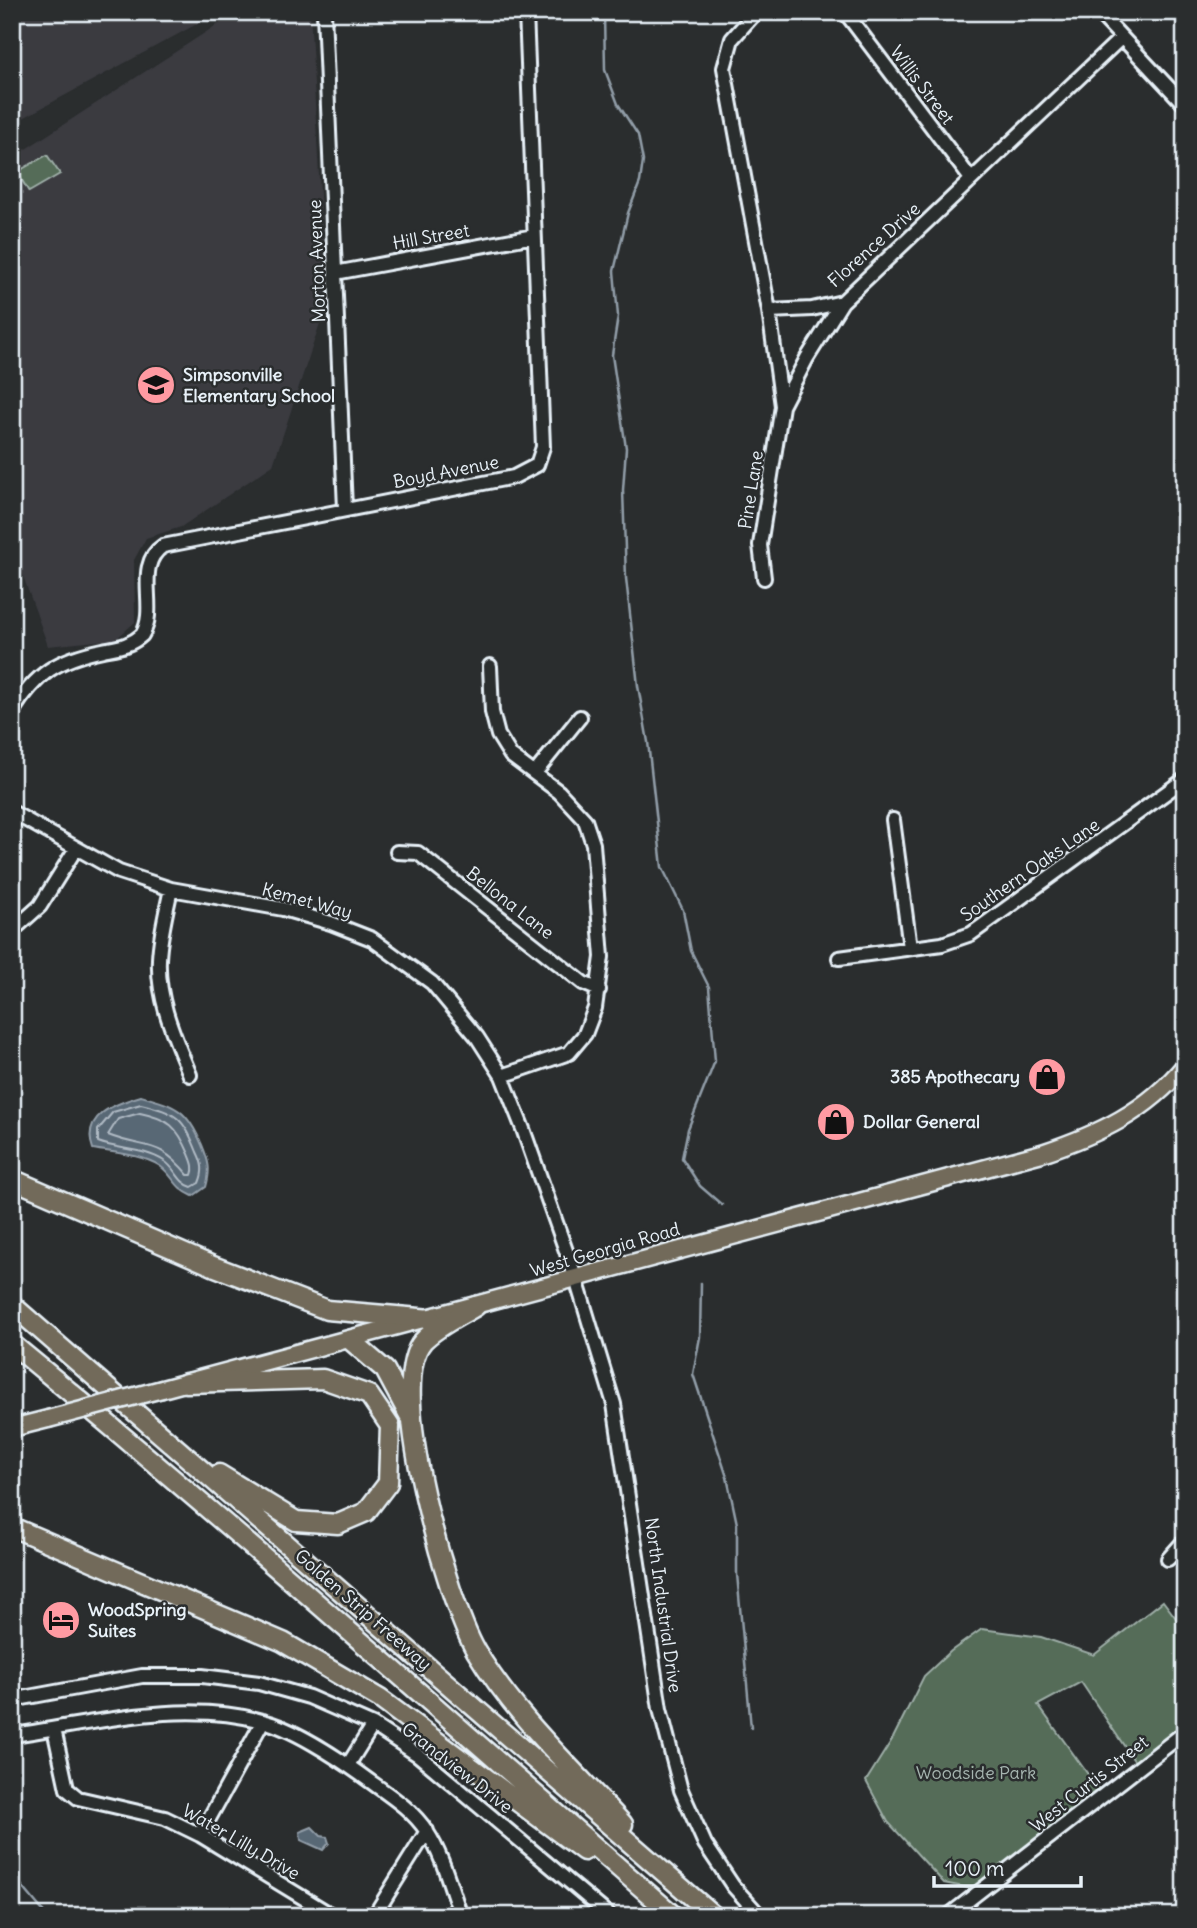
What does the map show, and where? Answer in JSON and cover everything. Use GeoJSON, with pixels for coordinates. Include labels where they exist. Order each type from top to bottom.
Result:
{"type":"FeatureCollection","features":[{"type":"Feature","properties":{"kind":"highway"},"geometry":{"type":"LineString","coordinates":[[12,1179],[213,1266],[327,1310],[431,1318]]}},
{"type":"Feature","properties":{"kind":"highway","name":"Golden Strip Freeway"},"geometry":{"type":"LineString","coordinates":[[12,1305],[714,1916]]}},
{"type":"Feature","properties":{"kind":"highway"},"geometry":{"type":"LineString","coordinates":[[476,1306],[424,1340],[413,1357],[410,1375],[411,1418],[432,1532],[475,1649],[519,1713],[682,1888]]}},
{"type":"Feature","properties":{"kind":"highway"},"geometry":{"type":"LineString","coordinates":[[350,1340],[385,1370],[411,1418]]}},
{"type":"Feature","properties":{"kind":"highway","name":"Golden Strip Freeway"},"geometry":{"type":"LineString","coordinates":[[12,1344],[202,1502],[242,1540],[380,1657],[672,1914]]}},
{"type":"Feature","properties":{"kind":"highway"},"geometry":{"type":"LineString","coordinates":[[172,1445],[296,1521],[338,1524],[366,1512],[388,1483],[390,1426],[369,1395],[323,1379],[186,1383]]}},
{"type":"Feature","properties":{"kind":"highway"},"geometry":{"type":"LineString","coordinates":[[12,1527],[283,1642],[369,1693],[672,1914]]}},
{"type":"Feature","properties":{"kind":"main road","name":"West Georgia Road"},"geometry":{"type":"LineString","coordinates":[[12,1428],[1005,1164],[1084,1139],[1139,1110],[1185,1065]]}},
{"type":"Feature","properties":{"kind":"street","name":"Morton Avenue"},"geometry":{"type":"LineString","coordinates":[[324,12],[345,509]]}},
{"type":"Feature","properties":{"kind":"street","name":"Boyd Avenue"},"geometry":{"type":"LineString","coordinates":[[12,712],[36,679],[47,669],[83,655],[125,647],[142,635],[149,613],[149,563],[163,546],[514,477],[537,465],[543,447],[526,12]]}},
{"type":"Feature","properties":{"kind":"street"},"geometry":{"type":"LineString","coordinates":[[756,12],[732,40],[727,52],[724,78],[769,311]]}},
{"type":"Feature","properties":{"kind":"street","name":"Willis Street"},"geometry":{"type":"LineString","coordinates":[[845,12],[971,180]]}},
{"type":"Feature","properties":{"kind":"street"},"geometry":{"type":"LineString","coordinates":[[1098,12],[1185,105]]}},
{"type":"Feature","properties":{"kind":"street","name":"Florence Drive"},"geometry":{"type":"LineString","coordinates":[[769,311],[812,309],[842,302],[1121,38]]}},
{"type":"Feature","properties":{"kind":"street","name":"Hill Street"},"geometry":{"type":"LineString","coordinates":[[335,274],[534,236]]}},
{"type":"Feature","properties":{"kind":"street","name":"Pine Lane"},"geometry":{"type":"LineString","coordinates":[[782,406],[813,348],[842,302]]}},
{"type":"Feature","properties":{"kind":"street","name":"Pine Lane"},"geometry":{"type":"LineString","coordinates":[[764,579],[760,545],[782,406],[769,311]]}},
{"type":"Feature","properties":{"kind":"street"},"geometry":{"type":"LineString","coordinates":[[490,667],[492,712],[498,735],[511,756],[559,792],[585,820],[593,844],[602,957],[599,990],[585,1034],[569,1053],[502,1076]]}},
{"type":"Feature","properties":{"kind":"street"},"geometry":{"type":"LineString","coordinates":[[535,773],[580,718]]}},
{"type":"Feature","properties":{"kind":"street","name":"Southern Oaks Lane"},"geometry":{"type":"LineString","coordinates":[[839,958],[954,941],[985,926],[1185,779]]}},
{"type":"Feature","properties":{"kind":"street","name":"Kemet Way"},"geometry":{"type":"LineString","coordinates":[[12,812],[75,850],[119,872],[171,889],[283,909],[372,939],[432,983],[477,1037],[502,1076],[576,1279]]}},
{"type":"Feature","properties":{"kind":"street"},"geometry":{"type":"LineString","coordinates":[[892,820],[910,948]]}},
{"type":"Feature","properties":{"kind":"street"},"geometry":{"type":"LineString","coordinates":[[12,931],[40,906],[75,850]]}},
{"type":"Feature","properties":{"kind":"street","name":"Bellona Lane"},"geometry":{"type":"LineString","coordinates":[[397,852],[418,853],[583,983],[599,990]]}},
{"type":"Feature","properties":{"kind":"street"},"geometry":{"type":"LineString","coordinates":[[171,889],[159,959],[160,988],[167,1017],[190,1075]]}},
{"type":"Feature","properties":{"kind":"street","name":"North Industrial Drive"},"geometry":{"type":"LineString","coordinates":[[576,1279],[614,1404],[660,1709],[681,1790],[705,1844],[733,1886],[760,1916]]}},
{"type":"Feature","properties":{"kind":"street"},"geometry":{"type":"LineString","coordinates":[[1168,1559],[1185,1540]]}},
{"type":"Feature","properties":{"kind":"street","name":"Grandview Drive"},"geometry":{"type":"LineString","coordinates":[[12,1700],[142,1676],[202,1676],[259,1684],[309,1697],[373,1725],[418,1755],[610,1916]]}},
{"type":"Feature","properties":{"kind":"street"},"geometry":{"type":"LineString","coordinates":[[12,1731],[20,1734],[138,1714],[192,1712],[263,1721],[348,1765],[413,1812],[427,1831],[461,1916]]}},
{"type":"Feature","properties":{"kind":"street"},"geometry":{"type":"LineString","coordinates":[[200,1835],[263,1721]]}},
{"type":"Feature","properties":{"kind":"street"},"geometry":{"type":"LineString","coordinates":[[348,1765],[373,1725]]}},
{"type":"Feature","properties":{"kind":"street","name":"Water Lilly Drive"},"geometry":{"type":"LineString","coordinates":[[54,1729],[67,1789],[78,1798],[165,1818],[200,1835],[332,1916]]}},
{"type":"Feature","properties":{"kind":"street","name":"West Curtis Street"},"geometry":{"type":"LineString","coordinates":[[948,1916],[1185,1732]]}},
{"type":"Feature","properties":{"kind":"street"},"geometry":{"type":"LineString","coordinates":[[374,1916],[427,1831]]}},
{"type":"Feature","properties":{"kind":"shaded area"},"geometry":{"type":"Polygon","coordinates":[[[12,12],[219,12],[12,124],[12,12]]]}},
{"type":"Feature","properties":{"kind":"shaded area","name":"Simpsonville Elementary School"},"geometry":{"type":"Polygon","coordinates":[[[237,12],[310,12],[326,305],[273,465],[181,527],[146,538],[134,560],[135,622],[116,639],[48,646],[12,545],[12,158],[237,12]]]}},
{"type":"Feature","properties":{"kind":"green space"},"geometry":{"type":"Polygon","coordinates":[[[47,155],[60,174],[29,192],[17,172],[47,155]]]}},
{"type":"Feature","properties":{"kind":"green space","name":"Woodside Park"},"geometry":{"type":"Polygon","coordinates":[[[1163,1601],[1185,1630],[1185,1723],[1135,1762],[1081,1682],[1038,1705],[1100,1791],[973,1889],[944,1883],[888,1822],[866,1781],[893,1738],[924,1676],[951,1651],[982,1629],[1041,1637],[1094,1655],[1163,1601]]]}},
{"type":"Feature","properties":{"kind":"water"},"geometry":{"type":"Polygon","coordinates":[[[141,1096],[172,1106],[185,1116],[197,1133],[209,1170],[206,1187],[193,1196],[153,1162],[136,1156],[93,1149],[91,1137],[96,1119],[111,1107],[141,1096]]]}},
{"type":"Feature","properties":{"kind":"water"},"geometry":{"type":"Polygon","coordinates":[[[312,1827],[321,1836],[327,1837],[329,1843],[323,1850],[301,1840],[300,1832],[312,1827]]]}},
{"type":"Feature","properties":{"kind":"waterway"},"geometry":{"type":"LineString","coordinates":[[604,12],[605,70],[618,104],[638,135],[643,161],[640,182],[628,213],[614,271],[618,316],[612,355],[626,448],[623,490],[626,578],[662,867],[683,910],[691,951],[709,987],[715,1061],[688,1129],[682,1158],[700,1186],[722,1205]]}},
{"type":"Feature","properties":{"kind":"waterway"},"geometry":{"type":"LineString","coordinates":[[701,1283],[700,1337],[693,1374],[727,1477],[737,1524],[737,1574],[751,1728]]}},
{"type":"Feature","properties":{"kind":"waterway"},"geometry":{"type":"LineString","coordinates":[[12,1874],[47,1916]]}},
{"type":"Feature","properties":{"kind":"waterway"},"geometry":{"type":"LineString","coordinates":[[1170,1916],[1185,1907]]}},
{"type":"Feature","properties":{"kind":"place","name":"Simpsonville Elementary School"},"geometry":{"type":"Point","coordinates":[156,385]}},
{"type":"Feature","properties":{"kind":"place","name":"385 Apothecary"},"geometry":{"type":"Point","coordinates":[1047,1077]}},
{"type":"Feature","properties":{"kind":"place","name":"Dollar General"},"geometry":{"type":"Point","coordinates":[836,1122]}},
{"type":"Feature","properties":{"kind":"place","name":"WoodSpring Suites"},"geometry":{"type":"Point","coordinates":[61,1620]}}]}
